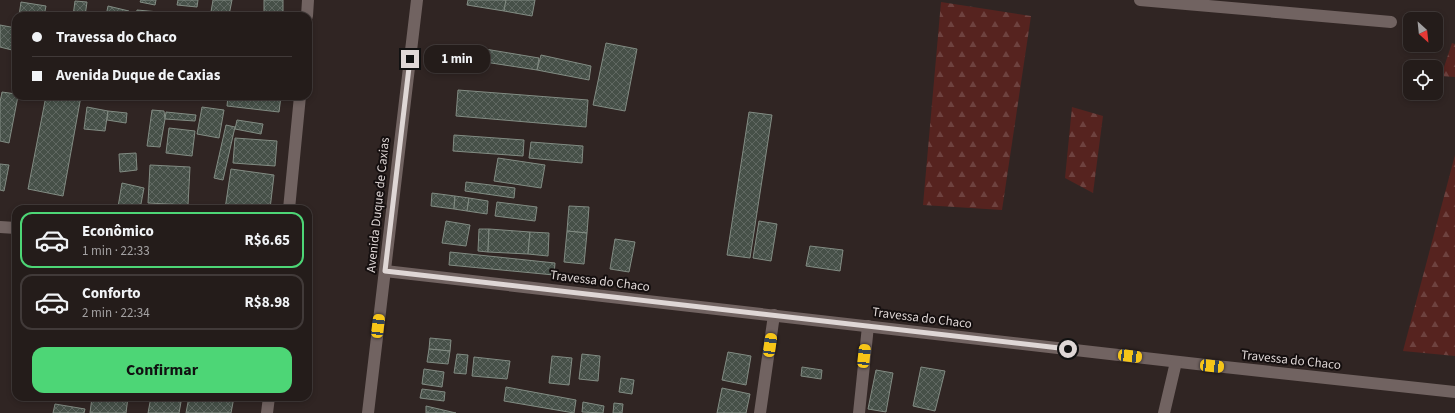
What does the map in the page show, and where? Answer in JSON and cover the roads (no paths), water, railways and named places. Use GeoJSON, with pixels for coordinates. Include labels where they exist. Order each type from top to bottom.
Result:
{"type":"FeatureCollection","features":[{"type":"Feature","properties":{"kind":"street"},"geometry":{"type":"LineString","coordinates":[[307,12],[308,0]]}},
{"type":"Feature","properties":{"kind":"street","name":"Avenida Duque de Caxias"},"geometry":{"type":"LineString","coordinates":[[368,413],[417,0]]}},
{"type":"Feature","properties":{"kind":"street"},"geometry":{"type":"LineString","coordinates":[[1140,0],[1391,22]]}},
{"type":"Feature","properties":{"kind":"street"},"geometry":{"type":"LineString","coordinates":[[289,205],[300,100]]}},
{"type":"Feature","properties":{"kind":"street"},"geometry":{"type":"LineString","coordinates":[[0,227],[12,228]]}},
{"type":"Feature","properties":{"kind":"street","name":"Travessa do Chaco"},"geometry":{"type":"LineString","coordinates":[[385,271],[1176,362],[1455,392]]}},
{"type":"Feature","properties":{"kind":"street"},"geometry":{"type":"LineString","coordinates":[[760,413],[774,315]]}},
{"type":"Feature","properties":{"kind":"street"},"geometry":{"type":"LineString","coordinates":[[859,413],[868,326]]}},
{"type":"Feature","properties":{"kind":"street"},"geometry":{"type":"LineString","coordinates":[[1164,413],[1176,362]]}},
{"type":"Feature","properties":{"kind":"street"},"geometry":{"type":"LineString","coordinates":[[267,413],[268,401]]}}]}
